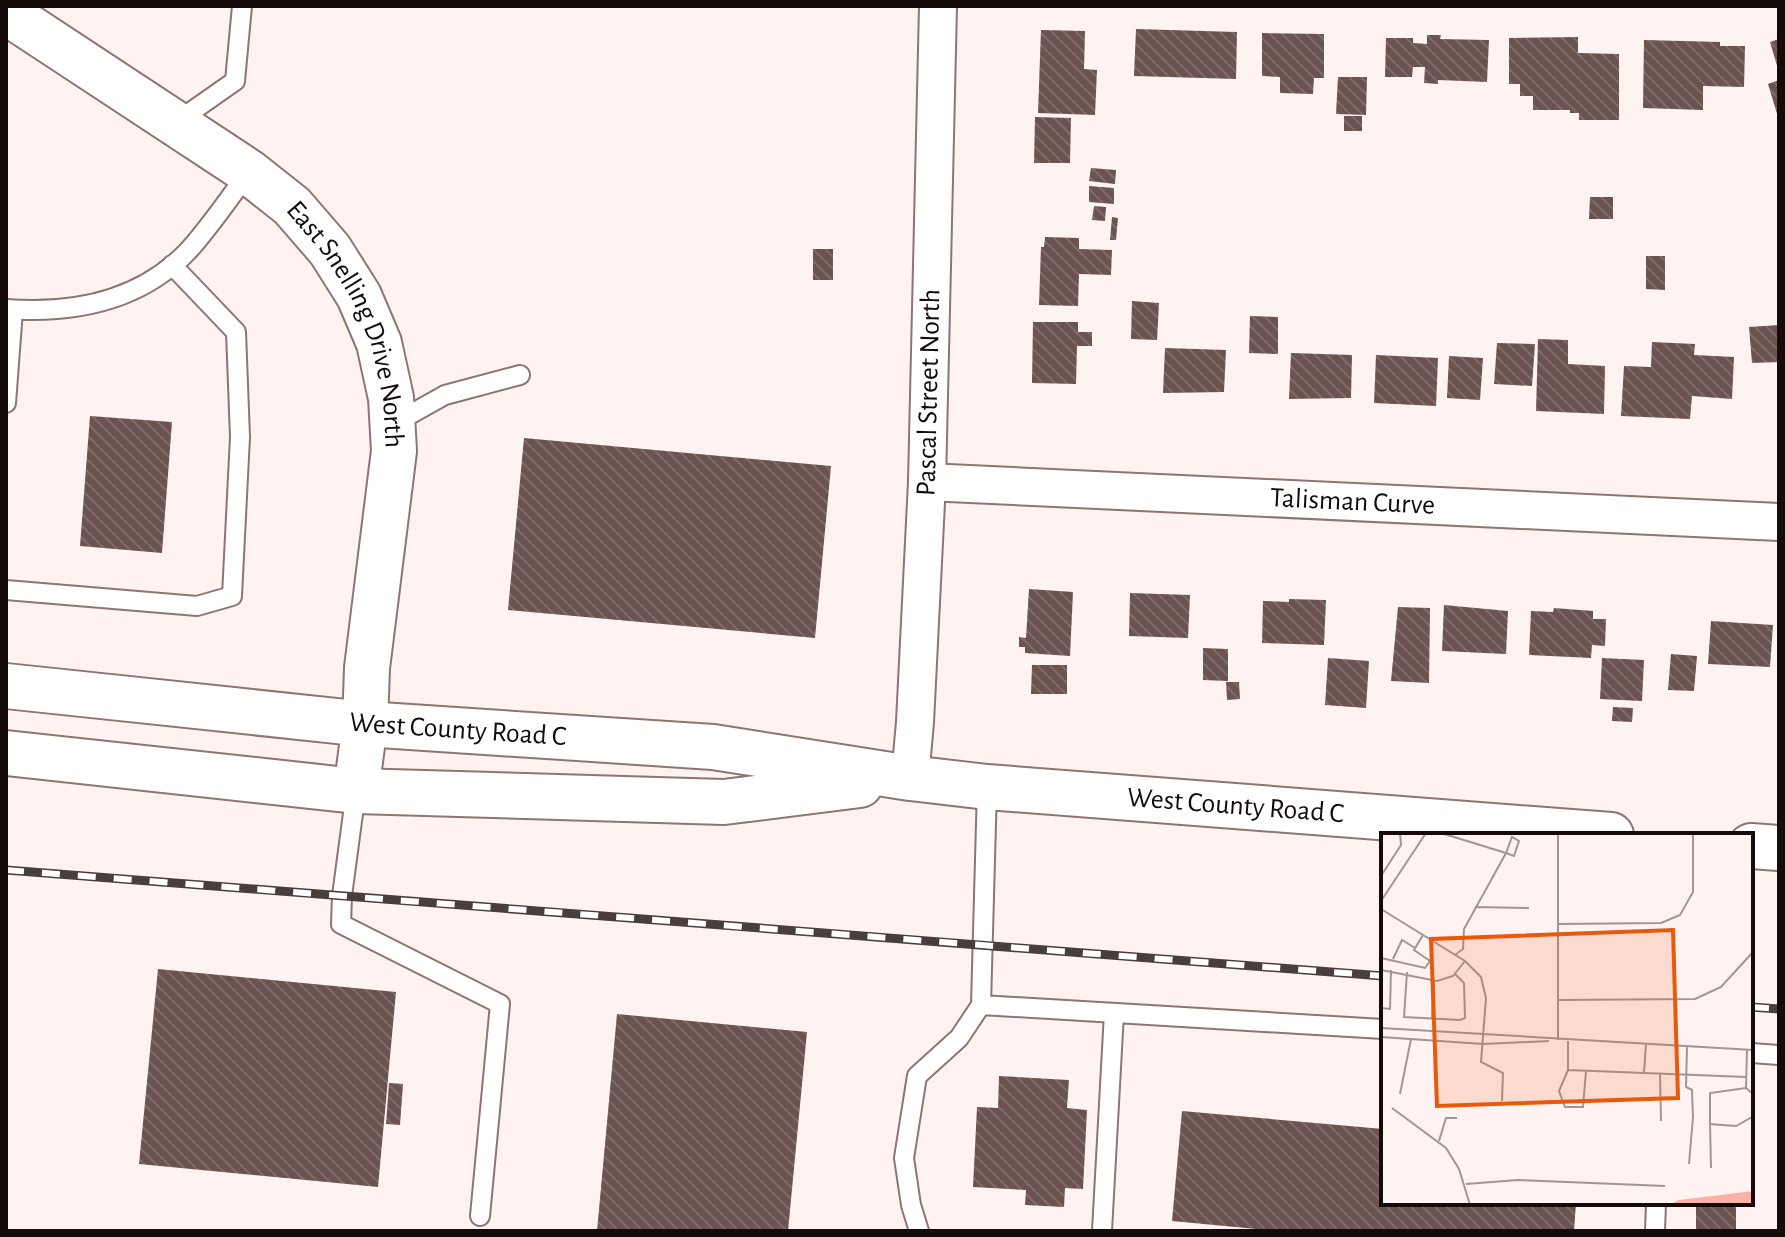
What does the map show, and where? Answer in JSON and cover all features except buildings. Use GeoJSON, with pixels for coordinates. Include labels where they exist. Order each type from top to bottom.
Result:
{"type":"FeatureCollection","features":[{"type":"Feature","properties":{"kind":"main road","name":"East Snelling Drive North"},"geometry":{"type":"LineString","coordinates":[[6,12],[249,172],[292,206],[330,250],[359,296],[379,343],[391,398],[393,471],[367,668],[365,724],[356,791]]}},
{"type":"Feature","properties":{"kind":"main road","name":"West County Road C"},"geometry":{"type":"LineString","coordinates":[[6,686],[365,724],[713,747],[987,787],[1556,833]]}},
{"type":"Feature","properties":{"kind":"main road","name":"West County Road C"},"geometry":{"type":"LineString","coordinates":[[6,753],[356,791],[724,802],[910,778]]}},
{"type":"Feature","properties":{"kind":"main road"},"geometry":{"type":"LineString","coordinates":[[1753,846],[1779,848]]}},
{"type":"Feature","properties":{"kind":"street","name":"Pascal Street North"},"geometry":{"type":"LineString","coordinates":[[910,778],[927,482],[938,6]]}},
{"type":"Feature","properties":{"kind":"street","name":"Talisman Curve"},"geometry":{"type":"LineString","coordinates":[[927,482],[1779,522]]}},
{"type":"Feature","properties":{"kind":"lane"},"geometry":{"type":"LineString","coordinates":[[175,123],[235,81],[242,6]]}},
{"type":"Feature","properties":{"kind":"lane"},"geometry":{"type":"LineString","coordinates":[[6,403],[10,310],[78,309],[120,297],[158,277],[188,251],[249,172]]}},
{"type":"Feature","properties":{"kind":"lane"},"geometry":{"type":"LineString","coordinates":[[6,590],[197,606],[232,596],[240,437],[236,332],[172,265]]}},
{"type":"Feature","properties":{"kind":"lane"},"geometry":{"type":"LineString","coordinates":[[393,424],[445,395],[520,375]]}},
{"type":"Feature","properties":{"kind":"lane"},"geometry":{"type":"LineString","coordinates":[[919,1231],[911,1205],[904,1158],[917,1076],[959,1038],[981,1005],[987,787]]}},
{"type":"Feature","properties":{"kind":"lane"},"geometry":{"type":"LineString","coordinates":[[356,791],[341,924],[500,1004],[480,1216]]}},
{"type":"Feature","properties":{"kind":"lane"},"geometry":{"type":"LineString","coordinates":[[981,1005],[1381,1029]]}},
{"type":"Feature","properties":{"kind":"lane"},"geometry":{"type":"LineString","coordinates":[[1102,1231],[1114,1013]]}},
{"type":"Feature","properties":{"kind":"lane"},"geometry":{"type":"LineString","coordinates":[[1753,1053],[1779,1055]]}},
{"type":"Feature","properties":{"kind":"lane"},"geometry":{"type":"LineString","coordinates":[[1655,1231],[1656,1205]]}},
{"type":"Feature","properties":{"kind":"railway"},"geometry":{"type":"LineString","coordinates":[[6,870],[1381,976]]}},
{"type":"Feature","properties":{"kind":"railway"},"geometry":{"type":"LineString","coordinates":[[1753,1007],[1779,1009]]}}]}
